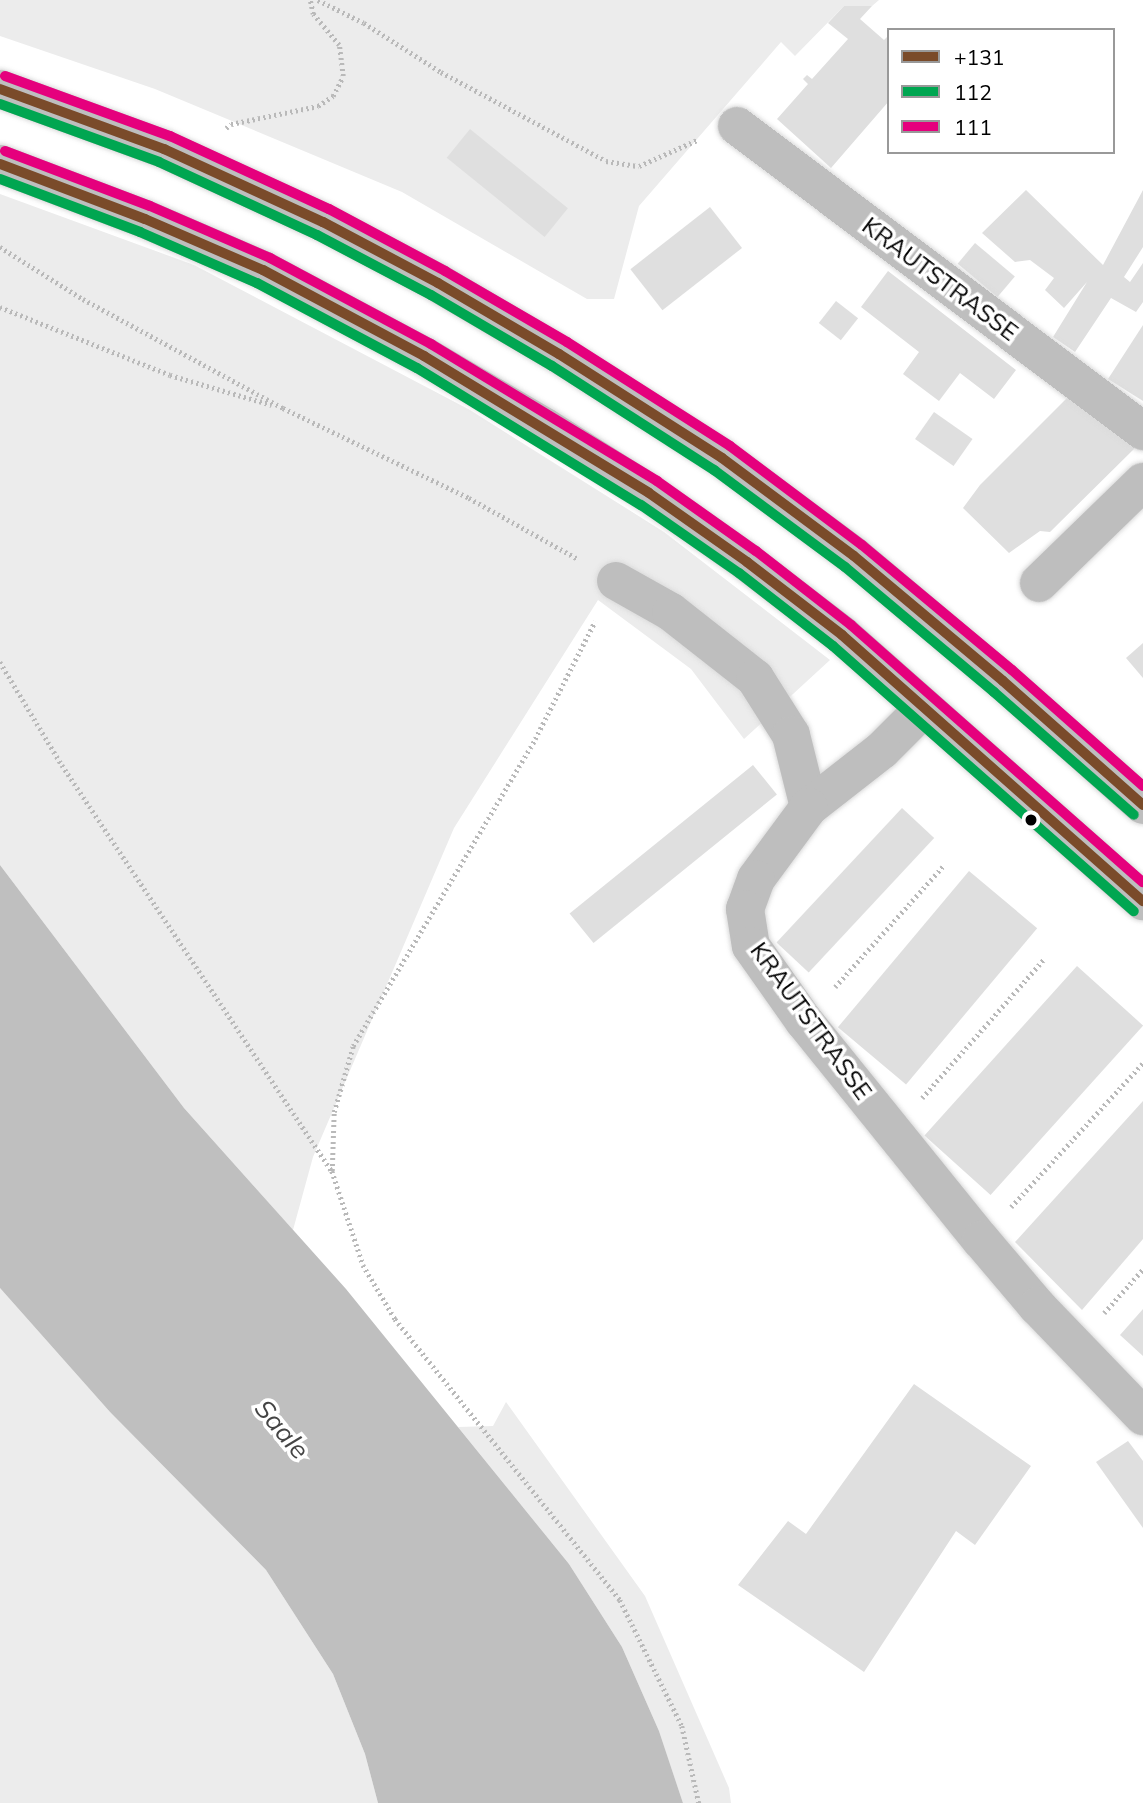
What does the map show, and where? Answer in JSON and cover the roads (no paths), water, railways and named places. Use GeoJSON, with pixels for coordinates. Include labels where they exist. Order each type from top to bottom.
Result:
{"type":"FeatureCollection","features":[{"type":"Feature","properties":{"kind":"main road"},"geometry":{"type":"LineString","coordinates":[[0,89],[164,149],[323,222],[438,283],[559,354],[722,458],[854,556],[1003,681],[1143,805]]}},
{"type":"Feature","properties":{"kind":"main road","name":"KRAUTSTRASSE"},"geometry":{"type":"LineString","coordinates":[[737,126],[1143,432]]}},
{"type":"Feature","properties":{"kind":"main road"},"geometry":{"type":"LineString","coordinates":[[0,164],[145,219],[262,270],[424,356],[545,427],[747,562],[842,635],[1143,901]]}},
{"type":"Feature","properties":{"kind":"main road"},"geometry":{"type":"LineString","coordinates":[[1039,583],[1143,482]]}},
{"type":"Feature","properties":{"kind":"main road"},"geometry":{"type":"LineString","coordinates":[[616,581],[671,612],[755,678],[791,735],[809,807]]}},
{"type":"Feature","properties":{"kind":"main road","name":"KRAUTSTRASSE"},"geometry":{"type":"LineString","coordinates":[[924,708],[882,750],[809,807],[756,879],[745,909],[751,946],[804,1021],[981,1240],[1037,1306],[1143,1416]]}},
{"type":"Feature","properties":{"kind":"water","name":"Saale"},"geometry":{"type":"Polygon","coordinates":[[[0,865],[184,1108],[346,1289],[569,1564],[622,1647],[659,1731],[683,1803],[378,1803],[365,1754],[333,1674],[266,1570],[110,1412],[0,1288],[0,865]]]}}]}
